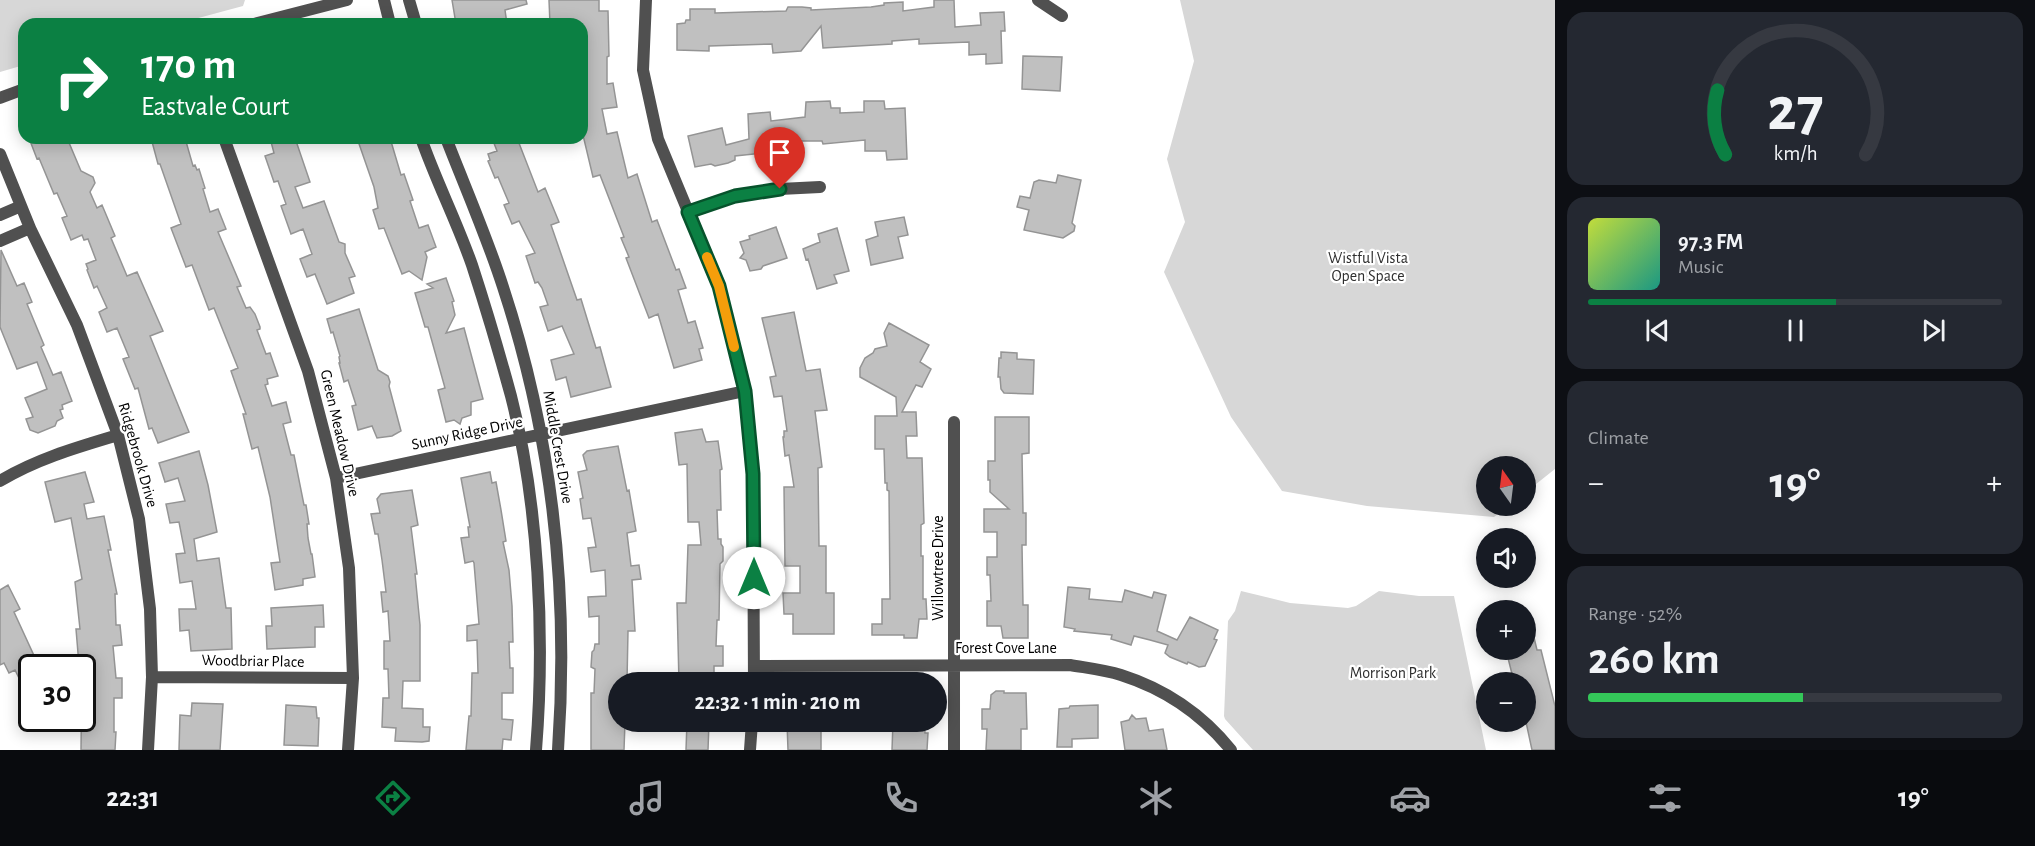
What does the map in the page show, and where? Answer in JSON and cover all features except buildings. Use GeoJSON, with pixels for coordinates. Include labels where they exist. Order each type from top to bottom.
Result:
{"type":"FeatureCollection","features":[{"type":"Feature","properties":{"kind":"street"},"geometry":{"type":"LineString","coordinates":[[277,18],[347,0]]}},
{"type":"Feature","properties":{"kind":"street"},"geometry":{"type":"LineString","coordinates":[[384,0],[388,18]]}},
{"type":"Feature","properties":{"kind":"street"},"geometry":{"type":"LineString","coordinates":[[410,0],[414,18]]}},
{"type":"Feature","properties":{"kind":"street"},"geometry":{"type":"LineString","coordinates":[[646,0],[643,70],[658,139],[719,286],[745,391],[753,474],[754,672]]}},
{"type":"Feature","properties":{"kind":"street"},"geometry":{"type":"LineString","coordinates":[[1038,0],[1062,15]]}},
{"type":"Feature","properties":{"kind":"street"},"geometry":{"type":"LineString","coordinates":[[0,98],[18,91]]}},
{"type":"Feature","properties":{"kind":"street","name":"Green Meadow Drive"},"geometry":{"type":"LineString","coordinates":[[226,144],[308,371],[336,478],[349,568],[353,678],[348,750]]}},
{"type":"Feature","properties":{"kind":"street"},"geometry":{"type":"LineString","coordinates":[[423,144],[471,262],[511,398],[519,438],[536,568],[540,706],[537,750]]}},
{"type":"Feature","properties":{"kind":"street","name":"Middle Crest Drive"},"geometry":{"type":"LineString","coordinates":[[448,144],[503,287],[542,433],[556,531],[560,593],[562,662],[558,750]]}},
{"type":"Feature","properties":{"kind":"street","name":"Ridgebrook Drive"},"geometry":{"type":"LineString","coordinates":[[0,154],[30,228],[77,325],[118,435],[139,519],[150,609],[152,677],[148,750]]}},
{"type":"Feature","properties":{"kind":"street"},"geometry":{"type":"LineString","coordinates":[[688,212],[735,196],[780,189],[820,187]]}},
{"type":"Feature","properties":{"kind":"street"},"geometry":{"type":"LineString","coordinates":[[449,209],[470,200]]}},
{"type":"Feature","properties":{"kind":"street"},"geometry":{"type":"LineString","coordinates":[[0,215],[21,206]]}},
{"type":"Feature","properties":{"kind":"street"},"geometry":{"type":"LineString","coordinates":[[0,241],[30,228]]}},
{"type":"Feature","properties":{"kind":"street","name":"Sunny Ridge Drive"},"geometry":{"type":"LineString","coordinates":[[336,478],[745,391]]}},
{"type":"Feature","properties":{"kind":"street","name":"Willowtree Drive"},"geometry":{"type":"LineString","coordinates":[[954,422],[954,750]]}},
{"type":"Feature","properties":{"kind":"street"},"geometry":{"type":"LineString","coordinates":[[0,481],[16,471],[74,448],[118,435]]}},
{"type":"Feature","properties":{"kind":"street","name":"Forest Cove Lane"},"geometry":{"type":"LineString","coordinates":[[754,666],[1070,665],[1119,675],[1162,691],[1193,712],[1232,750]]}},
{"type":"Feature","properties":{"kind":"street","name":"Woodbriar Place"},"geometry":{"type":"LineString","coordinates":[[152,677],[353,678]]}},
{"type":"Feature","properties":{"kind":"street"},"geometry":{"type":"LineString","coordinates":[[540,706],[561,708]]}},
{"type":"Feature","properties":{"kind":"street"},"geometry":{"type":"LineString","coordinates":[[750,750],[751,732]]}},
{"type":"Feature","properties":{"kind":"green space"},"geometry":{"type":"Polygon","coordinates":[[[0,0],[245,0],[243,6],[198,18],[18,18],[18,67],[0,72],[0,0]]]}},
{"type":"Feature","properties":{"kind":"green space","name":"Wistful Vista Open Space"},"geometry":{"type":"Polygon","coordinates":[[[1180,0],[1555,0],[1555,469],[1536,484],[1536,456],[1476,456],[1476,515],[1367,506],[1282,491],[1231,417],[1164,272],[1185,222],[1167,159],[1194,61],[1180,0]]]}},
{"type":"Feature","properties":{"kind":"green space","name":"Morrison Park"},"geometry":{"type":"Polygon","coordinates":[[[1241,591],[1290,603],[1348,608],[1356,606],[1379,591],[1419,596],[1454,596],[1476,702],[1476,732],[1482,732],[1486,750],[1253,750],[1224,716],[1228,621],[1235,611],[1241,591]]]}},
{"type":"Feature","properties":{"kind":"slow traffic"},"geometry":{"type":"LineString","coordinates":[[707,257],[719,286],[734,347]]}},
{"type":"Feature","properties":{"kind":"route"},"geometry":{"type":"LineString","coordinates":[[754,578],[753,474],[745,391],[719,286],[688,212],[735,196],[780,189]]}}]}
